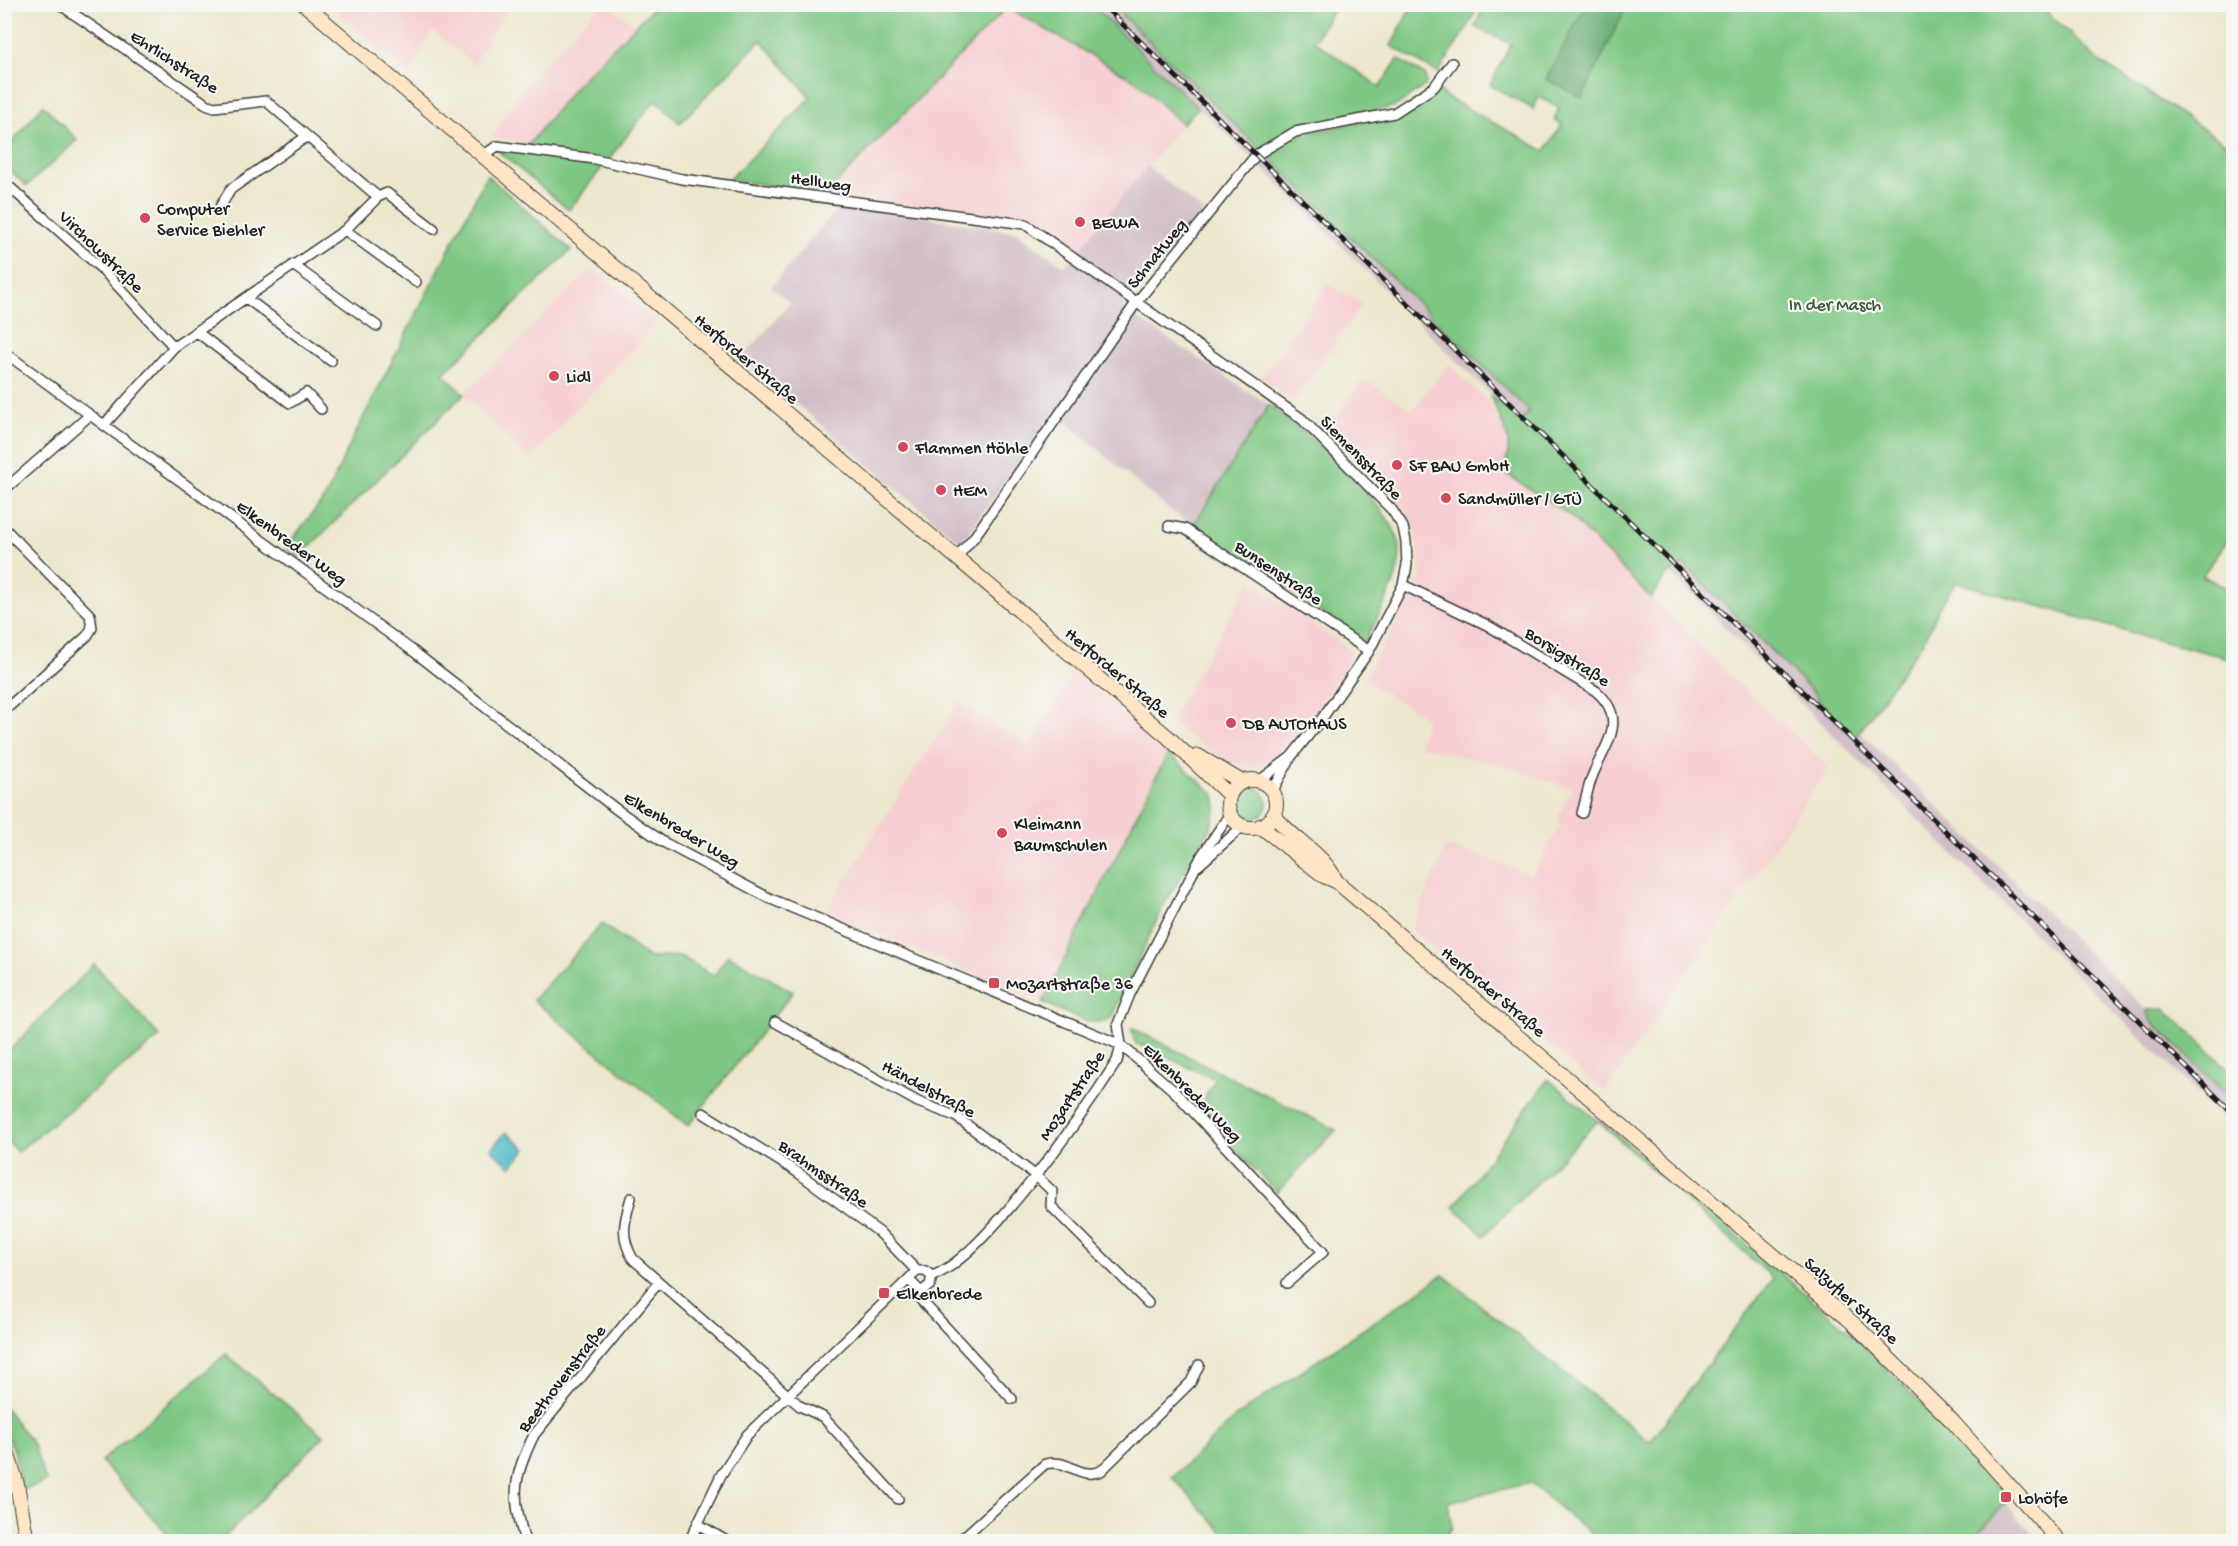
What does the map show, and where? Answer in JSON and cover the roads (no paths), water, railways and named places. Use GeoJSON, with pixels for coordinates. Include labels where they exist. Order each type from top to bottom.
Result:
{"type":"FeatureCollection","features":[{"type":"Feature","properties":{"kind":"main road","name":"Herforder Straße"},"geometry":{"type":"LineString","coordinates":[[304,4],[1168,737],[1229,795]]}},
{"type":"Feature","properties":{"kind":"main road","name":"Herforder Straße"},"geometry":{"type":"LineString","coordinates":[[1168,737],[1206,763],[1242,782]]}},
{"type":"Feature","properties":{"kind":"main road"},"geometry":{"type":"LineString","coordinates":[[1259,781],[1272,792],[1275,807],[1273,814],[1260,826],[1243,826],[1230,814],[1229,795],[1242,782],[1259,781]]}},
{"type":"Feature","properties":{"kind":"main road","name":"Herforder Straße"},"geometry":{"type":"LineString","coordinates":[[1273,814],[1282,827],[1331,869],[1336,881]]}},
{"type":"Feature","properties":{"kind":"main road","name":"Herforder Straße"},"geometry":{"type":"LineString","coordinates":[[1260,826],[1324,876],[1336,881],[1600,1105]]}},
{"type":"Feature","properties":{"kind":"main road","name":"Salzufler Straße"},"geometry":{"type":"LineString","coordinates":[[1600,1105],[1861,1331],[1953,1422],[2060,1542]]}},
{"type":"Feature","properties":{"kind":"main road"},"geometry":{"type":"LineString","coordinates":[[4,1442],[17,1484],[27,1542]]}},
{"type":"Feature","properties":{"kind":"street","name":"Ehrlichstraße"},"geometry":{"type":"LineString","coordinates":[[59,4],[206,104],[214,107],[266,101],[378,197]]}},
{"type":"Feature","properties":{"kind":"street","name":"Schnatweg"},"geometry":{"type":"LineString","coordinates":[[956,558],[975,536],[1136,303],[1256,155],[1295,132],[1394,114],[1434,87],[1452,63]]}},
{"type":"Feature","properties":{"kind":"street"},"geometry":{"type":"LineString","coordinates":[[217,212],[231,189],[306,137]]}},
{"type":"Feature","properties":{"kind":"street","name":"Hellweg"},"geometry":{"type":"LineString","coordinates":[[483,156],[497,147],[537,150],[595,159],[682,179],[1025,224],[1136,303]]}},
{"type":"Feature","properties":{"kind":"street","name":"Virchowstraße"},"geometry":{"type":"LineString","coordinates":[[4,182],[104,271],[174,346]]}},
{"type":"Feature","properties":{"kind":"street"},"geometry":{"type":"LineString","coordinates":[[104,425],[174,346],[345,230],[378,197],[387,193],[434,229]]}},
{"type":"Feature","properties":{"kind":"street"},"geometry":{"type":"LineString","coordinates":[[345,230],[416,282]]}},
{"type":"Feature","properties":{"kind":"street"},"geometry":{"type":"LineString","coordinates":[[293,265],[377,326]]}},
{"type":"Feature","properties":{"kind":"street"},"geometry":{"type":"LineString","coordinates":[[246,298],[331,361]]}},
{"type":"Feature","properties":{"kind":"street","name":"Siemensstraße"},"geometry":{"type":"LineString","coordinates":[[1136,303],[1302,419],[1392,510],[1403,527],[1407,565],[1403,585],[1369,651],[1323,717],[1291,757],[1272,792]]}},
{"type":"Feature","properties":{"kind":"street"},"geometry":{"type":"LineString","coordinates":[[196,332],[290,403],[306,393],[321,409]]}},
{"type":"Feature","properties":{"kind":"street","name":"Elkenbreder Weg"},"geometry":{"type":"LineString","coordinates":[[4,352],[413,651],[616,809],[663,842],[771,899],[1121,1045],[1174,1091],[1323,1252],[1287,1283]]}},
{"type":"Feature","properties":{"kind":"street"},"geometry":{"type":"LineString","coordinates":[[4,490],[90,415]]}},
{"type":"Feature","properties":{"kind":"street","name":"Bunsenstraße"},"geometry":{"type":"LineString","coordinates":[[1169,526],[1185,529],[1369,651]]}},
{"type":"Feature","properties":{"kind":"street"},"geometry":{"type":"LineString","coordinates":[[4,528],[90,615],[92,623],[87,636],[4,711]]}},
{"type":"Feature","properties":{"kind":"street","name":"Borsigstraße"},"geometry":{"type":"LineString","coordinates":[[1403,585],[1487,625],[1596,691],[1607,700],[1612,710],[1612,734],[1593,775],[1582,813]]}},
{"type":"Feature","properties":{"kind":"street","name":"Siemensstraße"},"geometry":{"type":"LineString","coordinates":[[1259,781],[1291,757]]}},
{"type":"Feature","properties":{"kind":"street","name":"Mozartstraße"},"geometry":{"type":"LineString","coordinates":[[921,1292],[930,1285],[932,1276],[949,1268],[981,1238],[1035,1175],[1105,1080],[1117,1061],[1121,1045],[1118,1024],[1130,994],[1202,855],[1230,814]]}},
{"type":"Feature","properties":{"kind":"street","name":"Mozartstraße"},"geometry":{"type":"LineString","coordinates":[[1198,866],[1243,826]]}},
{"type":"Feature","properties":{"kind":"street","name":"Händelstraße"},"geometry":{"type":"LineString","coordinates":[[775,1022],[918,1101],[955,1116],[1035,1175],[1052,1191],[1051,1206],[1148,1303]]}},
{"type":"Feature","properties":{"kind":"street","name":"Brahmsstraße"},"geometry":{"type":"LineString","coordinates":[[703,1113],[796,1172],[879,1232],[917,1271]]}},
{"type":"Feature","properties":{"kind":"street"},"geometry":{"type":"LineString","coordinates":[[631,1198],[624,1223],[624,1245],[633,1258],[800,1406],[823,1417],[898,1499]]}},
{"type":"Feature","properties":{"kind":"street"},"geometry":{"type":"LineString","coordinates":[[689,1542],[734,1453],[747,1435],[917,1271],[925,1271],[932,1276]]}},
{"type":"Feature","properties":{"kind":"street"},"geometry":{"type":"LineString","coordinates":[[909,1280],[921,1292],[920,1299],[1012,1399]]}},
{"type":"Feature","properties":{"kind":"street","name":"Beethovenstraße"},"geometry":{"type":"LineString","coordinates":[[525,1542],[515,1503],[516,1483],[521,1463],[534,1435],[660,1282]]}},
{"type":"Feature","properties":{"kind":"street"},"geometry":{"type":"LineString","coordinates":[[958,1542],[1046,1464],[1057,1461],[1081,1473],[1093,1474],[1101,1471],[1191,1382],[1199,1365]]}},
{"type":"Feature","properties":{"kind":"street"},"geometry":{"type":"LineString","coordinates":[[698,1524],[728,1542]]}},
{"type":"Feature","properties":{"kind":"water"},"geometry":{"type":"Polygon","coordinates":[[[506,1132],[526,1149],[511,1167],[491,1149],[506,1132]]]}},
{"type":"Feature","properties":{"kind":"railway"},"geometry":{"type":"LineString","coordinates":[[1102,4],[2234,1114]]}},
{"type":"Feature","properties":{"kind":"place","name":"Computer Service Biehler"},"geometry":{"type":"Point","coordinates":[145,218]}},
{"type":"Feature","properties":{"kind":"place","name":"BEWA"},"geometry":{"type":"Point","coordinates":[1080,222]}},
{"type":"Feature","properties":{"kind":"place","name":"Lidl"},"geometry":{"type":"Point","coordinates":[554,376]}},
{"type":"Feature","properties":{"kind":"place","name":"Flammen Höhle"},"geometry":{"type":"Point","coordinates":[903,447]}},
{"type":"Feature","properties":{"kind":"place","name":"SF BAU GmbH"},"geometry":{"type":"Point","coordinates":[1397,465]}},
{"type":"Feature","properties":{"kind":"place","name":"HEM"},"geometry":{"type":"Point","coordinates":[941,490]}},
{"type":"Feature","properties":{"kind":"place","name":"Sandmüller / GTÜ"},"geometry":{"type":"Point","coordinates":[1446,498]}},
{"type":"Feature","properties":{"kind":"place","name":"DB AUTOHAUS"},"geometry":{"type":"Point","coordinates":[1231,723]}},
{"type":"Feature","properties":{"kind":"place","name":"Kleimann Baumschulen"},"geometry":{"type":"Point","coordinates":[1002,833]}},
{"type":"Feature","properties":{"kind":"place","name":"Mozartstraße 36"},"geometry":{"type":"Point","coordinates":[994,983]}},
{"type":"Feature","properties":{"kind":"place","name":"Elkenbrede"},"geometry":{"type":"Point","coordinates":[884,1293]}},
{"type":"Feature","properties":{"kind":"place","name":"Lohöfe"},"geometry":{"type":"Point","coordinates":[2006,1497]}},
{"type":"Feature","properties":{"kind":"park label","name":"In der Masch"},"geometry":{"type":"Point","coordinates":[1835,304]}}]}
